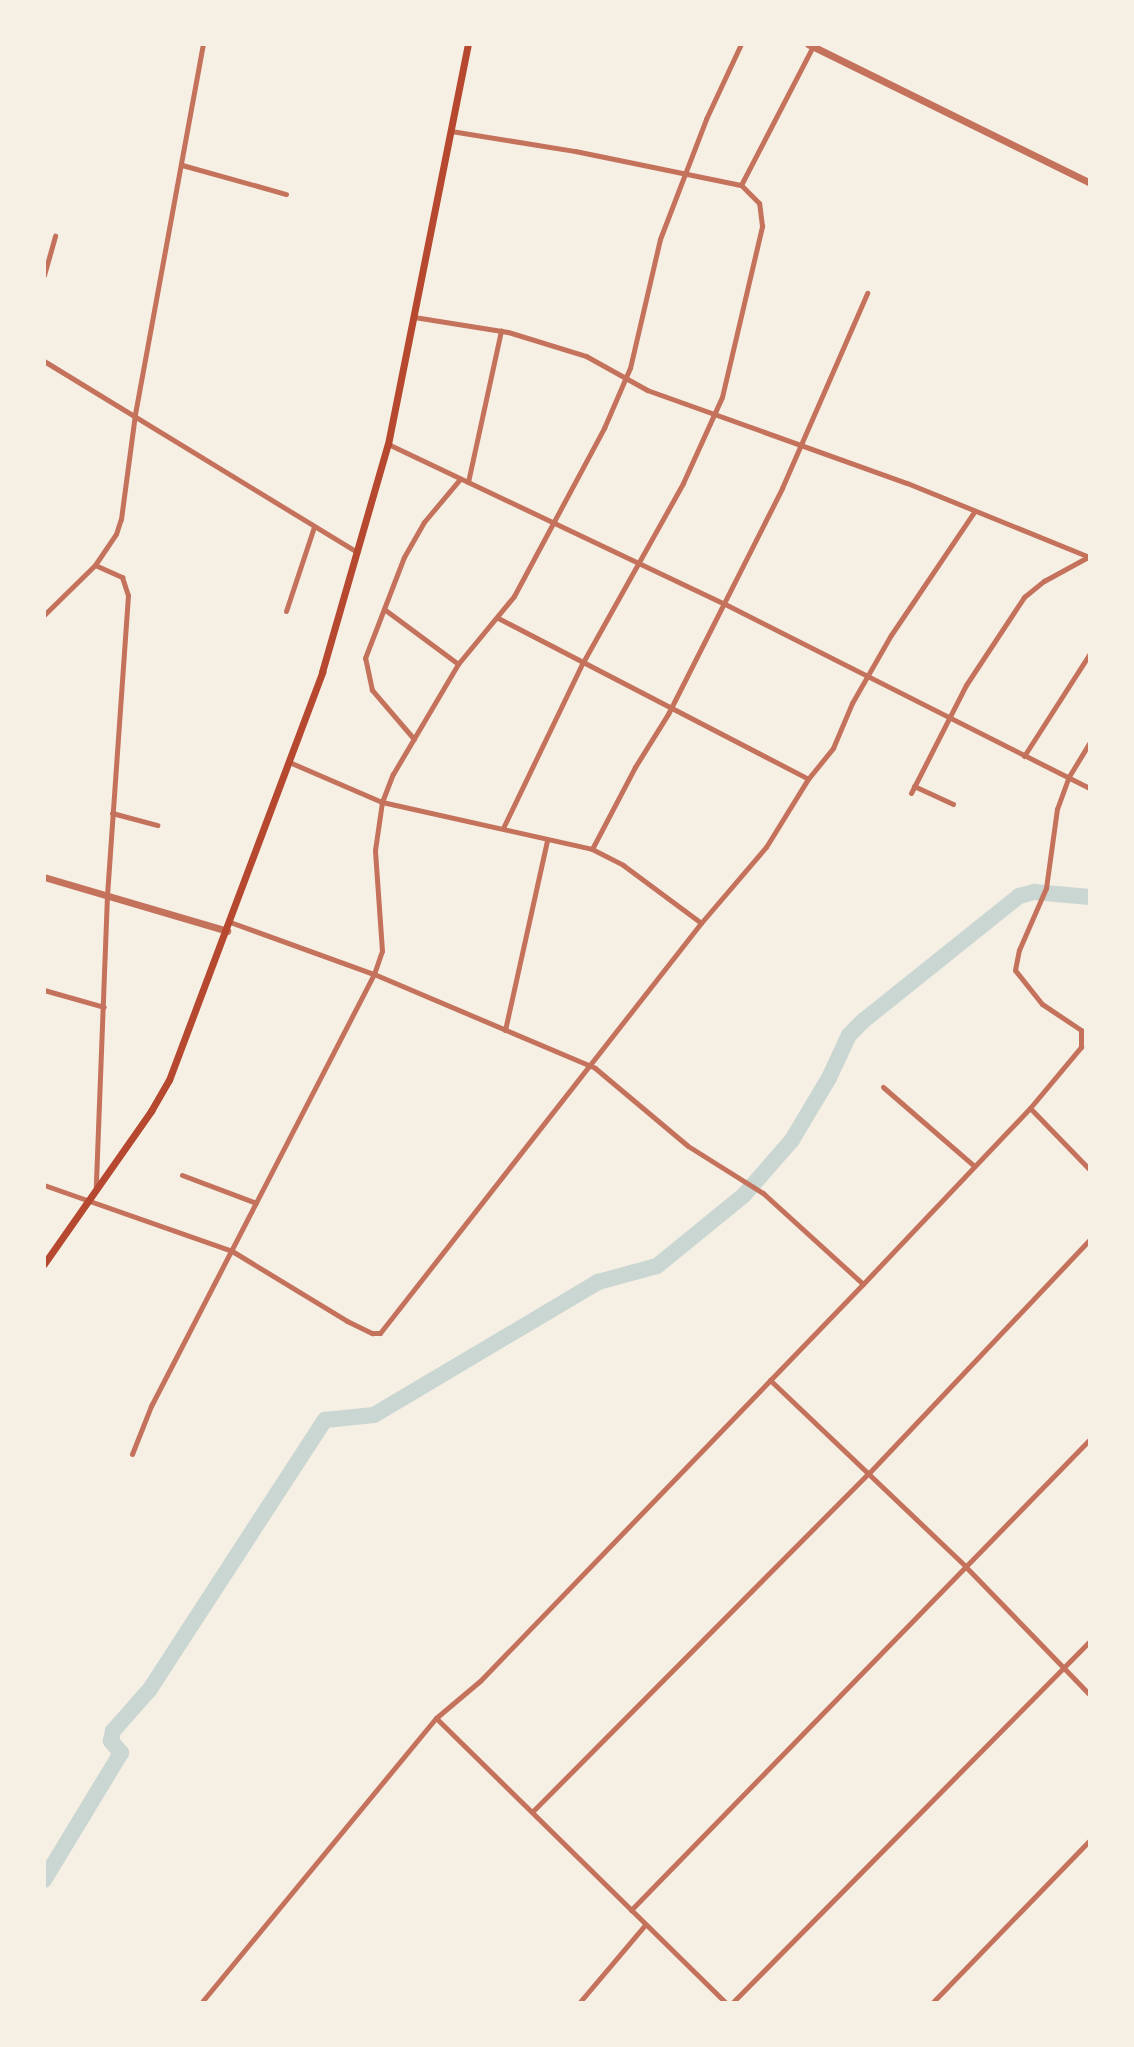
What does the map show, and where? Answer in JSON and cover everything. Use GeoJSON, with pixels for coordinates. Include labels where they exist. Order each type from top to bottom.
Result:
{"type":"FeatureCollection","features":[{"type":"Feature","properties":{"kind":"main road"},"geometry":{"type":"LineString","coordinates":[[44,1264],[169,1080],[227,931],[341,617],[388,444],[468,44]]}},
{"type":"Feature","properties":{"kind":"street"},"geometry":{"type":"LineString","coordinates":[[44,615],[95,565],[116,534],[121,519],[135,416],[203,44]]}},
{"type":"Feature","properties":{"kind":"street"},"geometry":{"type":"LineString","coordinates":[[132,1454],[151,1406],[368,971],[382,951],[375,850],[382,802],[458,664],[470,646],[498,618],[553,524],[626,377],[660,239],[684,172],[741,44]]}},
{"type":"Feature","properties":{"kind":"street"},"geometry":{"type":"LineString","coordinates":[[741,185],[810,45],[1090,183]]}},
{"type":"Feature","properties":{"kind":"street"},"geometry":{"type":"LineString","coordinates":[[451,131],[741,185],[759,203],[762,226],[715,415],[683,483],[635,564],[582,664],[503,828]]}},
{"type":"Feature","properties":{"kind":"street"},"geometry":{"type":"LineString","coordinates":[[182,165],[286,194]]}},
{"type":"Feature","properties":{"kind":"street"},"geometry":{"type":"LineString","coordinates":[[44,275],[55,236]]}},
{"type":"Feature","properties":{"kind":"street"},"geometry":{"type":"LineString","coordinates":[[592,849],[628,779],[670,709],[801,447],[867,293]]}},
{"type":"Feature","properties":{"kind":"street"},"geometry":{"type":"LineString","coordinates":[[413,316],[501,331],[586,356],[647,390],[907,483],[1089,556]]}},
{"type":"Feature","properties":{"kind":"street"},"geometry":{"type":"LineString","coordinates":[[468,483],[501,331]]}},
{"type":"Feature","properties":{"kind":"street"},"geometry":{"type":"LineString","coordinates":[[44,361],[358,553]]}},
{"type":"Feature","properties":{"kind":"street"},"geometry":{"type":"LineString","coordinates":[[388,444],[635,564],[723,603],[1090,788]]}},
{"type":"Feature","properties":{"kind":"street"},"geometry":{"type":"LineString","coordinates":[[414,739],[388,713],[372,690],[365,673],[365,658],[404,557],[424,522],[460,479]]}},
{"type":"Feature","properties":{"kind":"street"},"geometry":{"type":"LineString","coordinates":[[44,1185],[231,1250],[347,1321],[372,1333],[380,1333],[701,923],[766,847],[824,759],[867,676],[974,512]]}},
{"type":"Feature","properties":{"kind":"street"},"geometry":{"type":"LineString","coordinates":[[286,611],[314,527]]}},
{"type":"Feature","properties":{"kind":"street"},"geometry":{"type":"LineString","coordinates":[[911,793],[966,685],[1024,597],[1044,581],[1089,556]]}},
{"type":"Feature","properties":{"kind":"street"},"geometry":{"type":"LineString","coordinates":[[95,565],[122,577],[128,595],[107,895],[96,1189]]}},
{"type":"Feature","properties":{"kind":"street"},"geometry":{"type":"LineString","coordinates":[[384,609],[458,664]]}},
{"type":"Feature","properties":{"kind":"street"},"geometry":{"type":"LineString","coordinates":[[498,618],[808,779]]}},
{"type":"Feature","properties":{"kind":"street"},"geometry":{"type":"LineString","coordinates":[[1024,756],[1090,653]]}},
{"type":"Feature","properties":{"kind":"street"},"geometry":{"type":"LineString","coordinates":[[201,2003],[436,1718],[480,1681],[863,1284],[1030,1108],[1081,1047],[1083,1038],[1076,1026],[1042,1004],[1015,970],[1019,950],[1046,888],[1057,809],[1068,778],[1090,742]]}},
{"type":"Feature","properties":{"kind":"street"},"geometry":{"type":"LineString","coordinates":[[289,762],[382,802],[592,849],[623,865],[701,923]]}},
{"type":"Feature","properties":{"kind":"street"},"geometry":{"type":"LineString","coordinates":[[914,786],[953,804]]}},
{"type":"Feature","properties":{"kind":"street"},"geometry":{"type":"LineString","coordinates":[[112,813],[157,825]]}},
{"type":"Feature","properties":{"kind":"street"},"geometry":{"type":"LineString","coordinates":[[505,1031],[547,840]]}},
{"type":"Feature","properties":{"kind":"street"},"geometry":{"type":"LineString","coordinates":[[44,877],[227,931]]}},
{"type":"Feature","properties":{"kind":"street"},"geometry":{"type":"LineString","coordinates":[[230,922],[368,971],[592,1066],[688,1146],[763,1193],[863,1284]]}},
{"type":"Feature","properties":{"kind":"street"},"geometry":{"type":"LineString","coordinates":[[44,990],[104,1007]]}},
{"type":"Feature","properties":{"kind":"street"},"geometry":{"type":"LineString","coordinates":[[883,1087],[973,1165]]}},
{"type":"Feature","properties":{"kind":"street"},"geometry":{"type":"LineString","coordinates":[[1030,1108],[1090,1170]]}},
{"type":"Feature","properties":{"kind":"street"},"geometry":{"type":"LineString","coordinates":[[182,1175],[254,1201]]}},
{"type":"Feature","properties":{"kind":"street"},"geometry":{"type":"LineString","coordinates":[[533,1811],[869,1473],[1090,1239]]}},
{"type":"Feature","properties":{"kind":"street"},"geometry":{"type":"LineString","coordinates":[[770,1380],[965,1566],[1090,1695]]}},
{"type":"Feature","properties":{"kind":"street"},"geometry":{"type":"LineString","coordinates":[[631,1910],[1090,1439]]}},
{"type":"Feature","properties":{"kind":"street"},"geometry":{"type":"LineString","coordinates":[[732,2003],[1090,1641]]}},
{"type":"Feature","properties":{"kind":"street"},"geometry":{"type":"LineString","coordinates":[[436,1718],[726,2003]]}},
{"type":"Feature","properties":{"kind":"street"},"geometry":{"type":"LineString","coordinates":[[932,2003],[1090,1840]]}},
{"type":"Feature","properties":{"kind":"street"},"geometry":{"type":"LineString","coordinates":[[579,2003],[645,1925]]}},
{"type":"Feature","properties":{"kind":"waterway"},"geometry":{"type":"LineString","coordinates":[[44,1880],[121,1753],[111,1741],[113,1731],[150,1689],[325,1420],[374,1415],[598,1282],[657,1266],[744,1195],[792,1140],[829,1078],[849,1035],[863,1021],[1019,896],[1034,892],[1090,897]]}}]}
